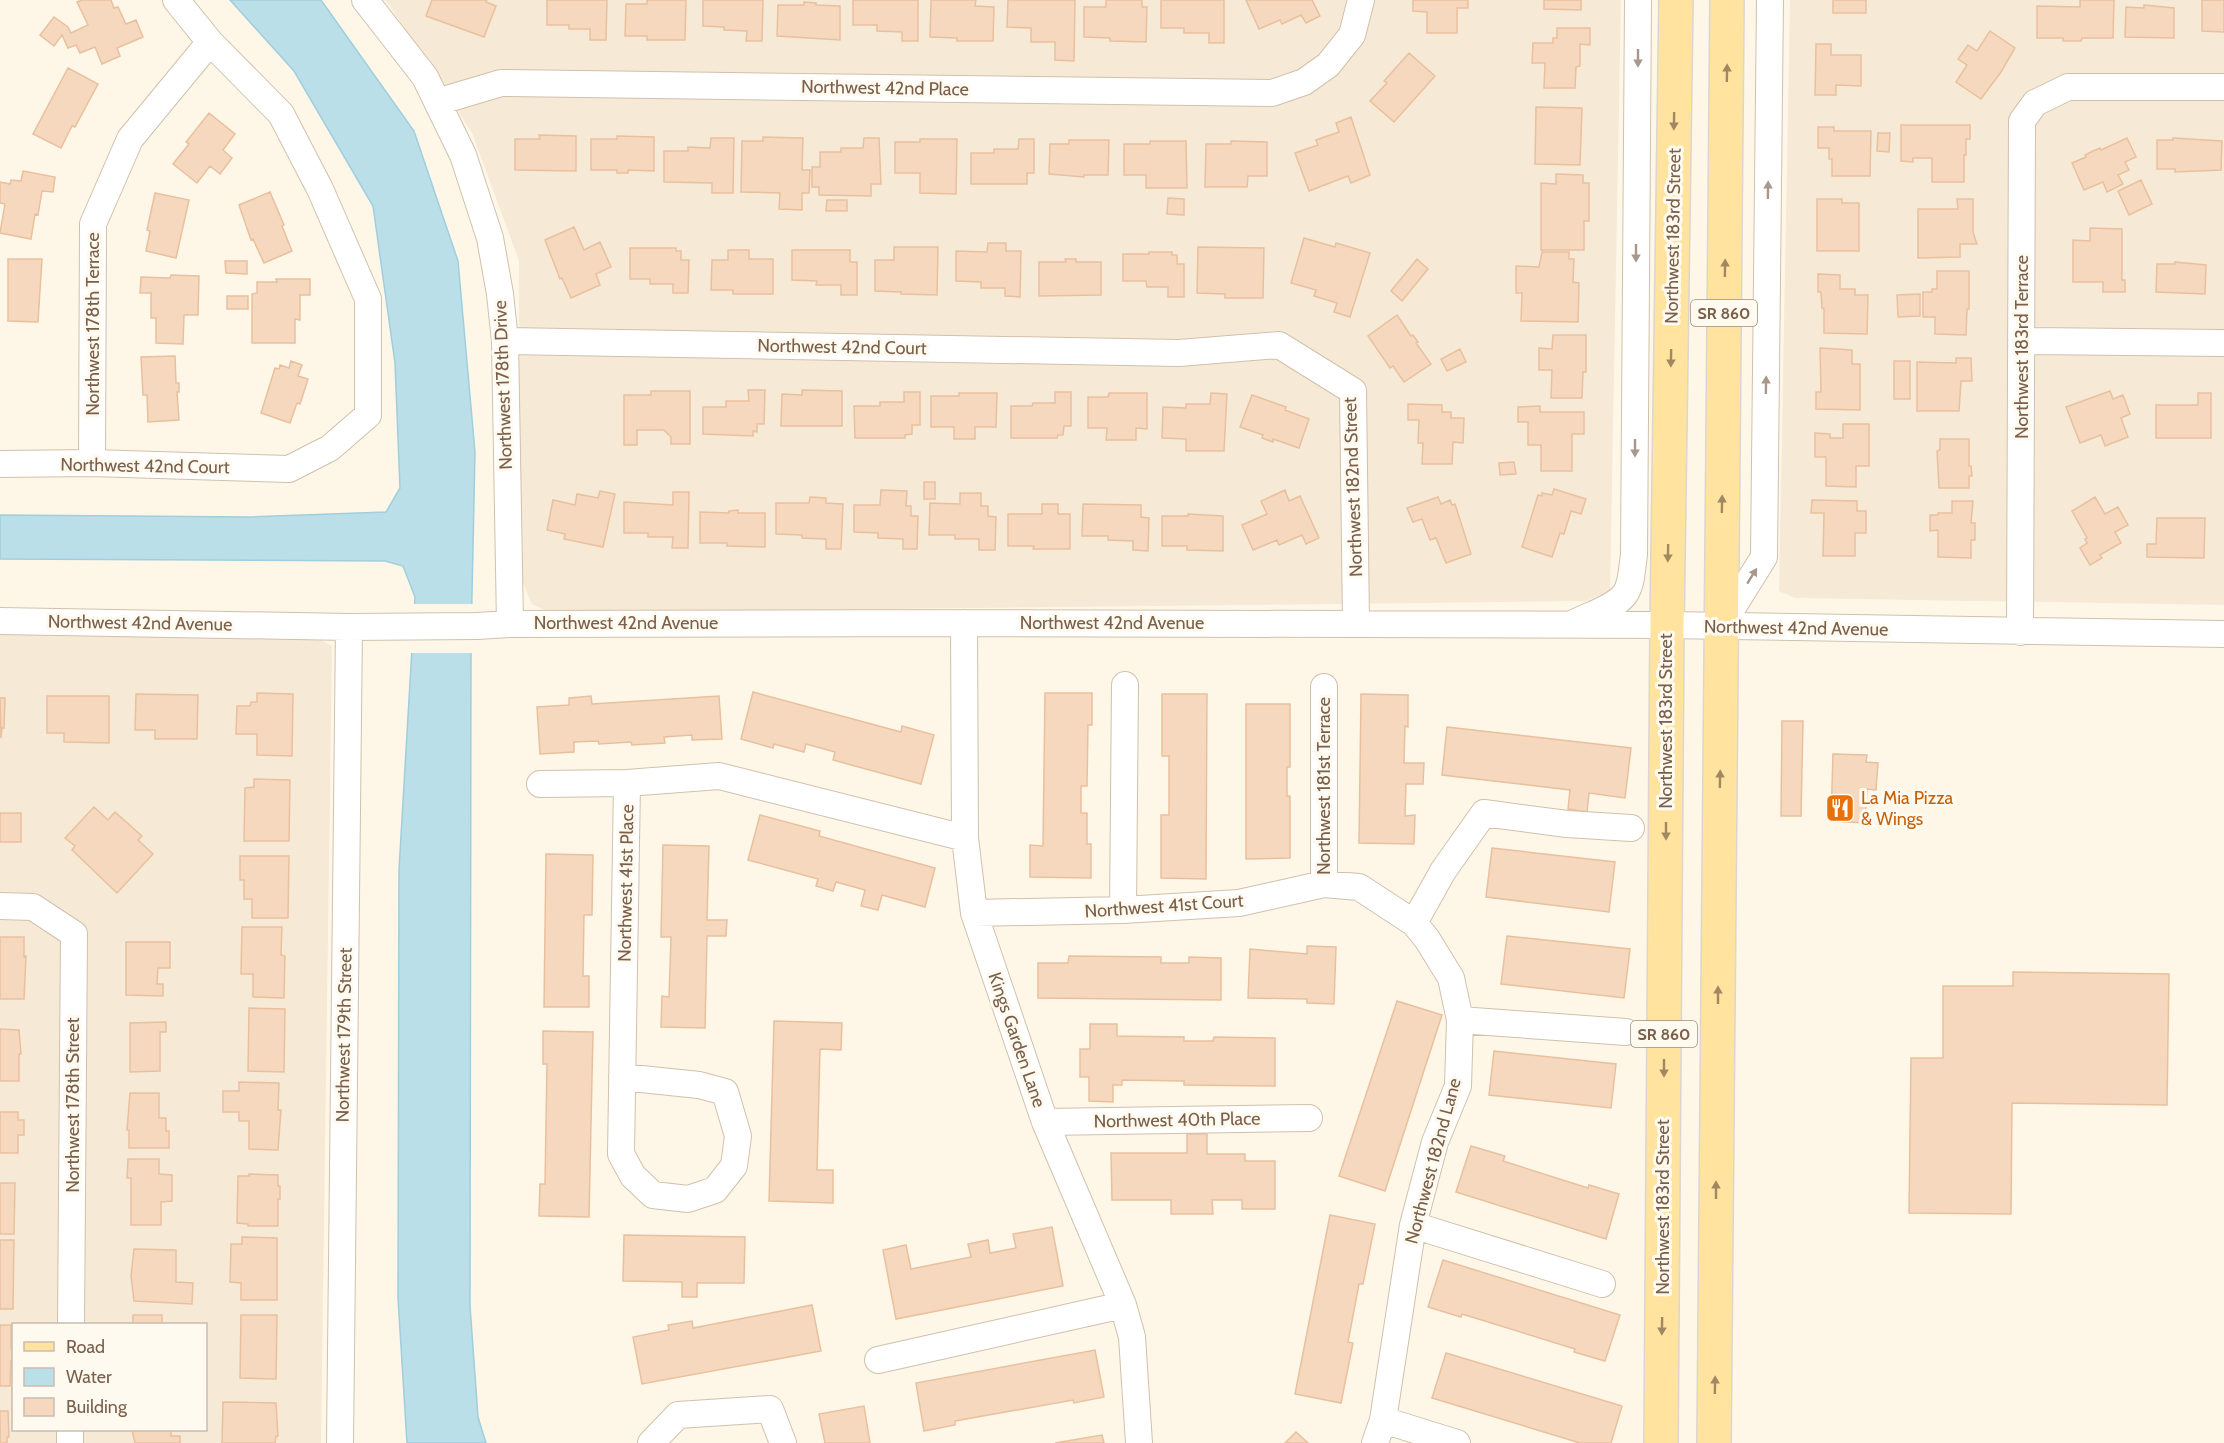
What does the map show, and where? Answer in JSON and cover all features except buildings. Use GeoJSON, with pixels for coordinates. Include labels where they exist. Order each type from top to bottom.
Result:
{"type":"FeatureCollection","features":[{"type":"Feature","properties":{"kind":"main road","name":"Northwest 183rd Street"},"geometry":{"type":"LineString","coordinates":[[1661,1443],[1667,626],[1676,0]]}},
{"type":"Feature","properties":{"kind":"main road","name":"SR 860"},"geometry":{"type":"LineString","coordinates":[[1714,1443],[1727,0]]}},
{"type":"Feature","properties":{"kind":"street"},"geometry":{"type":"LineString","coordinates":[[176,0],[210,42]]}},
{"type":"Feature","properties":{"kind":"street","name":"Northwest 178th Drive"},"geometry":{"type":"LineString","coordinates":[[365,0],[424,77],[464,155],[490,238],[500,294],[505,341],[510,624]]}},
{"type":"Feature","properties":{"kind":"street","name":"Northwest 42nd Place"},"geometry":{"type":"LineString","coordinates":[[437,102],[501,83],[1272,93],[1304,82],[1328,65],[1352,35],[1361,0]]}},
{"type":"Feature","properties":{"kind":"street"},"geometry":{"type":"LineString","coordinates":[[1569,625],[1614,603],[1625,593],[1634,555],[1638,0]]}},
{"type":"Feature","properties":{"kind":"street"},"geometry":{"type":"LineString","coordinates":[[1721,626],[1764,558],[1770,0]]}},
{"type":"Feature","properties":{"kind":"street","name":"Northwest 178th Terrace"},"geometry":{"type":"LineString","coordinates":[[92,463],[93,224],[130,139],[210,42]]}},
{"type":"Feature","properties":{"kind":"street","name":"Northwest 42nd Court"},"geometry":{"type":"LineString","coordinates":[[0,464],[92,463],[289,470],[330,448],[368,415],[368,299],[320,189],[281,114],[210,42]]}},
{"type":"Feature","properties":{"kind":"street","name":"Northwest 183rd Terrace"},"geometry":{"type":"LineString","coordinates":[[2020,632],[2022,121],[2035,103],[2068,87],[2224,87]]}},
{"type":"Feature","properties":{"kind":"street","name":"Northwest 42nd Court"},"geometry":{"type":"LineString","coordinates":[[505,341],[1179,352]]}},
{"type":"Feature","properties":{"kind":"street"},"geometry":{"type":"LineString","coordinates":[[2022,341],[2224,343]]}},
{"type":"Feature","properties":{"kind":"street","name":"Northwest 182nd Street"},"geometry":{"type":"LineString","coordinates":[[1179,352],[1279,345],[1353,391],[1356,624]]}},
{"type":"Feature","properties":{"kind":"street","name":"Northwest 42nd Avenue"},"geometry":{"type":"LineString","coordinates":[[0,621],[349,627],[964,622],[1569,625],[2224,634]]}},
{"type":"Feature","properties":{"kind":"street","name":"Kings Garden Lane"},"geometry":{"type":"LineString","coordinates":[[964,622],[964,838],[974,913],[1045,1122],[1123,1305],[1132,1337],[1139,1443]]}},
{"type":"Feature","properties":{"kind":"street","name":"Northwest 179th Street"},"geometry":{"type":"LineString","coordinates":[[340,1443],[349,627]]}},
{"type":"Feature","properties":{"kind":"street"},"geometry":{"type":"LineString","coordinates":[[1123,910],[1125,685]]}},
{"type":"Feature","properties":{"kind":"street","name":"Northwest 181st Terrace"},"geometry":{"type":"LineString","coordinates":[[1324,687],[1324,884]]}},
{"type":"Feature","properties":{"kind":"street","name":"Northwest 41st Place"},"geometry":{"type":"LineString","coordinates":[[622,1077],[699,1085],[725,1092],[738,1136],[734,1166],[715,1190],[688,1199],[652,1196],[633,1176],[621,1154],[622,1077],[627,783],[719,776],[964,838]]}},
{"type":"Feature","properties":{"kind":"street"},"geometry":{"type":"LineString","coordinates":[[540,784],[627,783]]}},
{"type":"Feature","properties":{"kind":"street"},"geometry":{"type":"LineString","coordinates":[[1414,923],[1443,871],[1484,813],[1567,824],[1631,828]]}},
{"type":"Feature","properties":{"kind":"street","name":"Northwest 41st Court"},"geometry":{"type":"LineString","coordinates":[[974,913],[1123,910],[1239,903],[1324,884],[1359,886],[1414,923]]}},
{"type":"Feature","properties":{"kind":"street","name":"Northwest 178th Street"},"geometry":{"type":"LineString","coordinates":[[0,906],[33,907],[74,934],[71,1323]]}},
{"type":"Feature","properties":{"kind":"street","name":"Northwest 182nd Lane"},"geometry":{"type":"LineString","coordinates":[[1379,1431],[1413,1225],[1435,1142],[1458,1086],[1460,1020],[1451,978],[1427,939],[1414,923]]}},
{"type":"Feature","properties":{"kind":"street"},"geometry":{"type":"LineString","coordinates":[[1460,1020],[1626,1032]]}},
{"type":"Feature","properties":{"kind":"street","name":"Northwest 40th Place"},"geometry":{"type":"LineString","coordinates":[[1045,1122],[1309,1118]]}},
{"type":"Feature","properties":{"kind":"street"},"geometry":{"type":"LineString","coordinates":[[1413,1225],[1602,1284]]}},
{"type":"Feature","properties":{"kind":"street"},"geometry":{"type":"LineString","coordinates":[[878,1360],[1123,1305]]}},
{"type":"Feature","properties":{"kind":"street"},"geometry":{"type":"LineString","coordinates":[[651,1443],[678,1415],[770,1409],[783,1443]]}},
{"type":"Feature","properties":{"kind":"street"},"geometry":{"type":"LineString","coordinates":[[1379,1431],[1457,1443]]}},
{"type":"Feature","properties":{"kind":"shaded area"},"geometry":{"type":"Polygon","coordinates":[[[386,0],[1621,0],[1610,592],[1585,601],[551,613],[532,604],[519,574],[519,261],[472,133],[386,0]]]}},
{"type":"Feature","properties":{"kind":"shaded area"},"geometry":{"type":"Polygon","coordinates":[[[1790,0],[2224,0],[2224,605],[1795,598],[1779,591],[1790,0]]]}},
{"type":"Feature","properties":{"kind":"shaded area"},"geometry":{"type":"Polygon","coordinates":[[[0,634],[314,636],[332,646],[321,1443],[0,1443],[0,634]]]}},
{"type":"Feature","properties":{"kind":"water"},"geometry":{"type":"Polygon","coordinates":[[[230,0],[321,0],[414,131],[458,261],[475,452],[471,642],[470,1306],[478,1417],[486,1443],[407,1443],[398,1298],[399,870],[415,597],[403,566],[385,561],[0,559],[0,515],[249,517],[386,512],[400,488],[395,363],[373,206],[294,71],[230,0]]]}},
{"type":"Feature","properties":{"kind":"pier"},"geometry":{"type":"Polygon","coordinates":[[[411,604],[475,604],[474,653],[409,653],[411,604]]]}},
{"type":"Feature","properties":{"kind":"place","name":"La Mia Pizza & Wings"},"geometry":{"type":"Point","coordinates":[1840,808]}}]}
